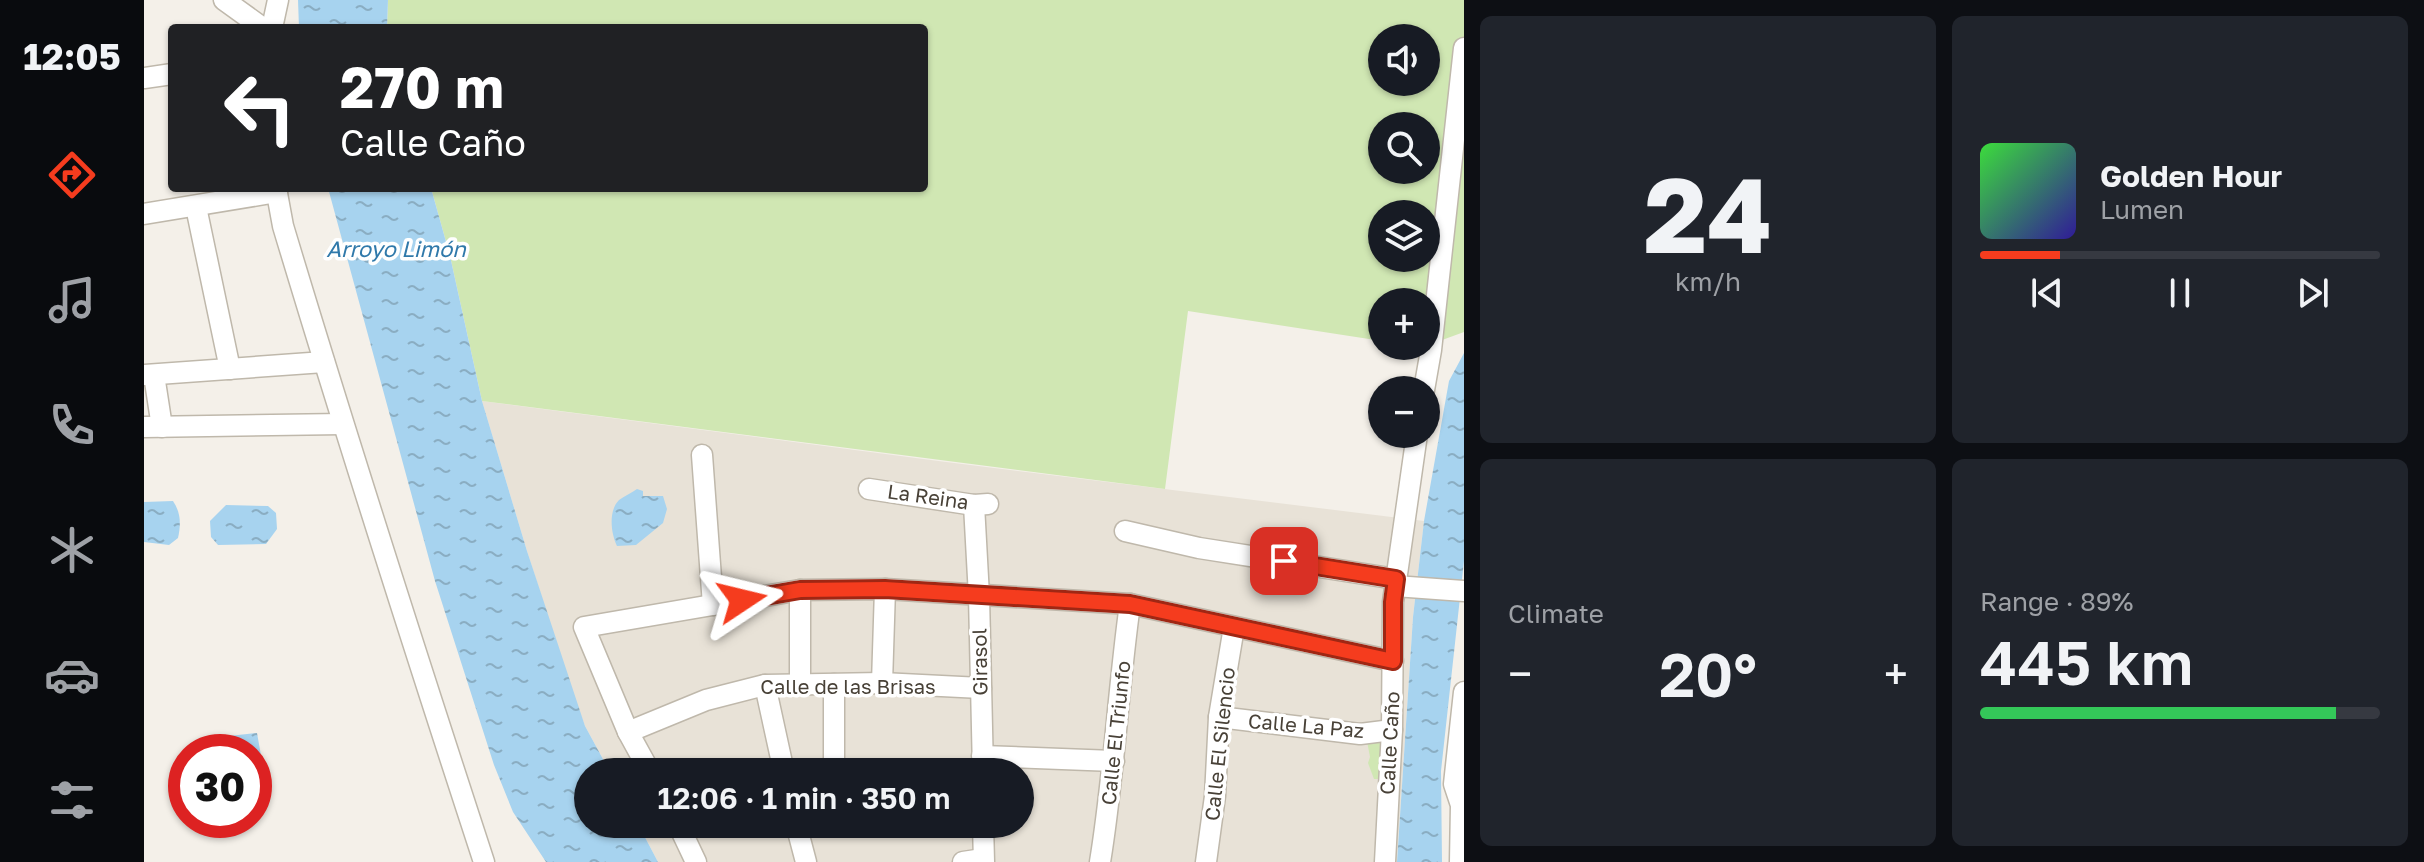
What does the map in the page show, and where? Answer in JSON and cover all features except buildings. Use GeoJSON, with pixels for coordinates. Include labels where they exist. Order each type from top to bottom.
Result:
{"type":"FeatureCollection","features":[{"type":"Feature","properties":{"kind":"street"},"geometry":{"type":"LineString","coordinates":[[224,0],[257,24]]}},
{"type":"Feature","properties":{"kind":"street"},"geometry":{"type":"LineString","coordinates":[[273,24],[278,0]]}},
{"type":"Feature","properties":{"kind":"street"},"geometry":{"type":"LineString","coordinates":[[1426,376],[1464,48]]}},
{"type":"Feature","properties":{"kind":"street"},"geometry":{"type":"LineString","coordinates":[[144,78],[168,75]]}},
{"type":"Feature","properties":{"kind":"street"},"geometry":{"type":"LineString","coordinates":[[144,214],[267,192]]}},
{"type":"Feature","properties":{"kind":"street"},"geometry":{"type":"LineString","coordinates":[[277,192],[283,226],[343,424],[484,862]]}},
{"type":"Feature","properties":{"kind":"street"},"geometry":{"type":"LineString","coordinates":[[196,207],[230,369]]}},
{"type":"Feature","properties":{"kind":"street"},"geometry":{"type":"LineString","coordinates":[[324,362],[149,375],[153,427],[343,424]]}},
{"type":"Feature","properties":{"kind":"street","name":"Calle Caño"},"geometry":{"type":"LineString","coordinates":[[1385,862],[1392,730],[1393,602],[1399,584],[1415,448]]}},
{"type":"Feature","properties":{"kind":"street"},"geometry":{"type":"LineString","coordinates":[[702,455],[713,605]]}},
{"type":"Feature","properties":{"kind":"street","name":"La Reina"},"geometry":{"type":"LineString","coordinates":[[869,489],[981,504]]}},
{"type":"Feature","properties":{"kind":"street","name":"Girasol"},"geometry":{"type":"LineString","coordinates":[[981,504],[982,758]]}},
{"type":"Feature","properties":{"kind":"street"},"geometry":{"type":"LineString","coordinates":[[1125,531],[1199,548],[1399,584],[1464,591]]}},
{"type":"Feature","properties":{"kind":"street"},"geometry":{"type":"LineString","coordinates":[[882,683],[885,589]]}},
{"type":"Feature","properties":{"kind":"street"},"geometry":{"type":"LineString","coordinates":[[642,758],[628,732],[584,627],[800,590],[885,589],[1130,604],[1393,661]]}},
{"type":"Feature","properties":{"kind":"street"},"geometry":{"type":"LineString","coordinates":[[800,590],[800,684]]}},
{"type":"Feature","properties":{"kind":"street","name":"Calle El Triunfo"},"geometry":{"type":"LineString","coordinates":[[1100,862],[1130,604]]}},
{"type":"Feature","properties":{"kind":"street","name":"Calle El Silencio"},"geometry":{"type":"LineString","coordinates":[[1206,862],[1215,796],[1219,717],[1234,627]]}},
{"type":"Feature","properties":{"kind":"street","name":"Calle de las Brisas"},"geometry":{"type":"LineString","coordinates":[[628,732],[706,700],[765,685],[882,683],[981,688]]}},
{"type":"Feature","properties":{"kind":"street"},"geometry":{"type":"LineString","coordinates":[[834,684],[834,758]]}},
{"type":"Feature","properties":{"kind":"street"},"geometry":{"type":"LineString","coordinates":[[765,685],[781,758]]}},
{"type":"Feature","properties":{"kind":"street"},"geometry":{"type":"LineString","coordinates":[[1460,862],[1462,806],[1454,784],[1464,692]]}},
{"type":"Feature","properties":{"kind":"street","name":"Calle La Paz"},"geometry":{"type":"LineString","coordinates":[[1219,717],[1360,734],[1392,730]]}},
{"type":"Feature","properties":{"kind":"street"},"geometry":{"type":"LineString","coordinates":[[1034,763],[1114,761]]}},
{"type":"Feature","properties":{"kind":"street"},"geometry":{"type":"LineString","coordinates":[[685,838],[696,862]]}},
{"type":"Feature","properties":{"kind":"street"},"geometry":{"type":"LineString","coordinates":[[800,838],[806,862]]}},
{"type":"Feature","properties":{"kind":"street"},"geometry":{"type":"LineString","coordinates":[[977,861],[981,838]]}},
{"type":"Feature","properties":{"kind":"shaded area"},"geometry":{"type":"Polygon","coordinates":[[[482,401],[1424,521],[1413,617],[1397,862],[658,862],[645,838],[1034,838],[1034,758],[602,758],[585,726],[572,692],[482,401]]]}},
{"type":"Feature","properties":{"kind":"green space"},"geometry":{"type":"Polygon","coordinates":[[[388,0],[1464,0],[1464,332],[1440,341],[1440,288],[1368,288],[1368,339],[1188,311],[1165,489],[482,401],[450,256],[432,192],[928,192],[928,24],[387,24],[388,0]]]}},
{"type":"Feature","properties":{"kind":"green space"},"geometry":{"type":"Polygon","coordinates":[[[1366,736],[1381,738],[1383,774],[1378,779],[1374,779],[1368,763],[1370,757],[1366,736]]]}},
{"type":"Feature","properties":{"kind":"water"},"geometry":{"type":"Polygon","coordinates":[[[298,0],[388,0],[387,24],[299,24],[298,0]]]}},
{"type":"Feature","properties":{"kind":"water","name":"Arroyo Limón"},"geometry":{"type":"Polygon","coordinates":[[[329,192],[432,192],[450,256],[482,401],[527,551],[585,726],[602,758],[574,758],[574,838],[645,838],[658,862],[546,862],[513,812],[494,765],[435,581],[329,192]]]}},
{"type":"Feature","properties":{"kind":"water"},"geometry":{"type":"Polygon","coordinates":[[[1464,353],[1464,561],[1441,771],[1442,862],[1397,862],[1413,617],[1424,521],[1437,448],[1440,448],[1449,381],[1464,353]]]}},
{"type":"Feature","properties":{"kind":"water"},"geometry":{"type":"Polygon","coordinates":[[[637,489],[643,491],[643,496],[663,496],[667,509],[663,523],[636,545],[617,546],[612,529],[613,510],[619,500],[637,489]]]}},
{"type":"Feature","properties":{"kind":"water"},"geometry":{"type":"Polygon","coordinates":[[[173,501],[180,519],[178,538],[169,545],[144,542],[144,502],[173,501]]]}},
{"type":"Feature","properties":{"kind":"water"},"geometry":{"type":"Polygon","coordinates":[[[226,505],[268,506],[276,513],[277,529],[266,544],[218,545],[211,537],[210,521],[226,505]]]}},
{"type":"Feature","properties":{"kind":"route"},"geometry":{"type":"LineString","coordinates":[[742,600],[800,590],[885,589],[1130,604],[1393,661],[1396,579],[1284,561]]}}]}
